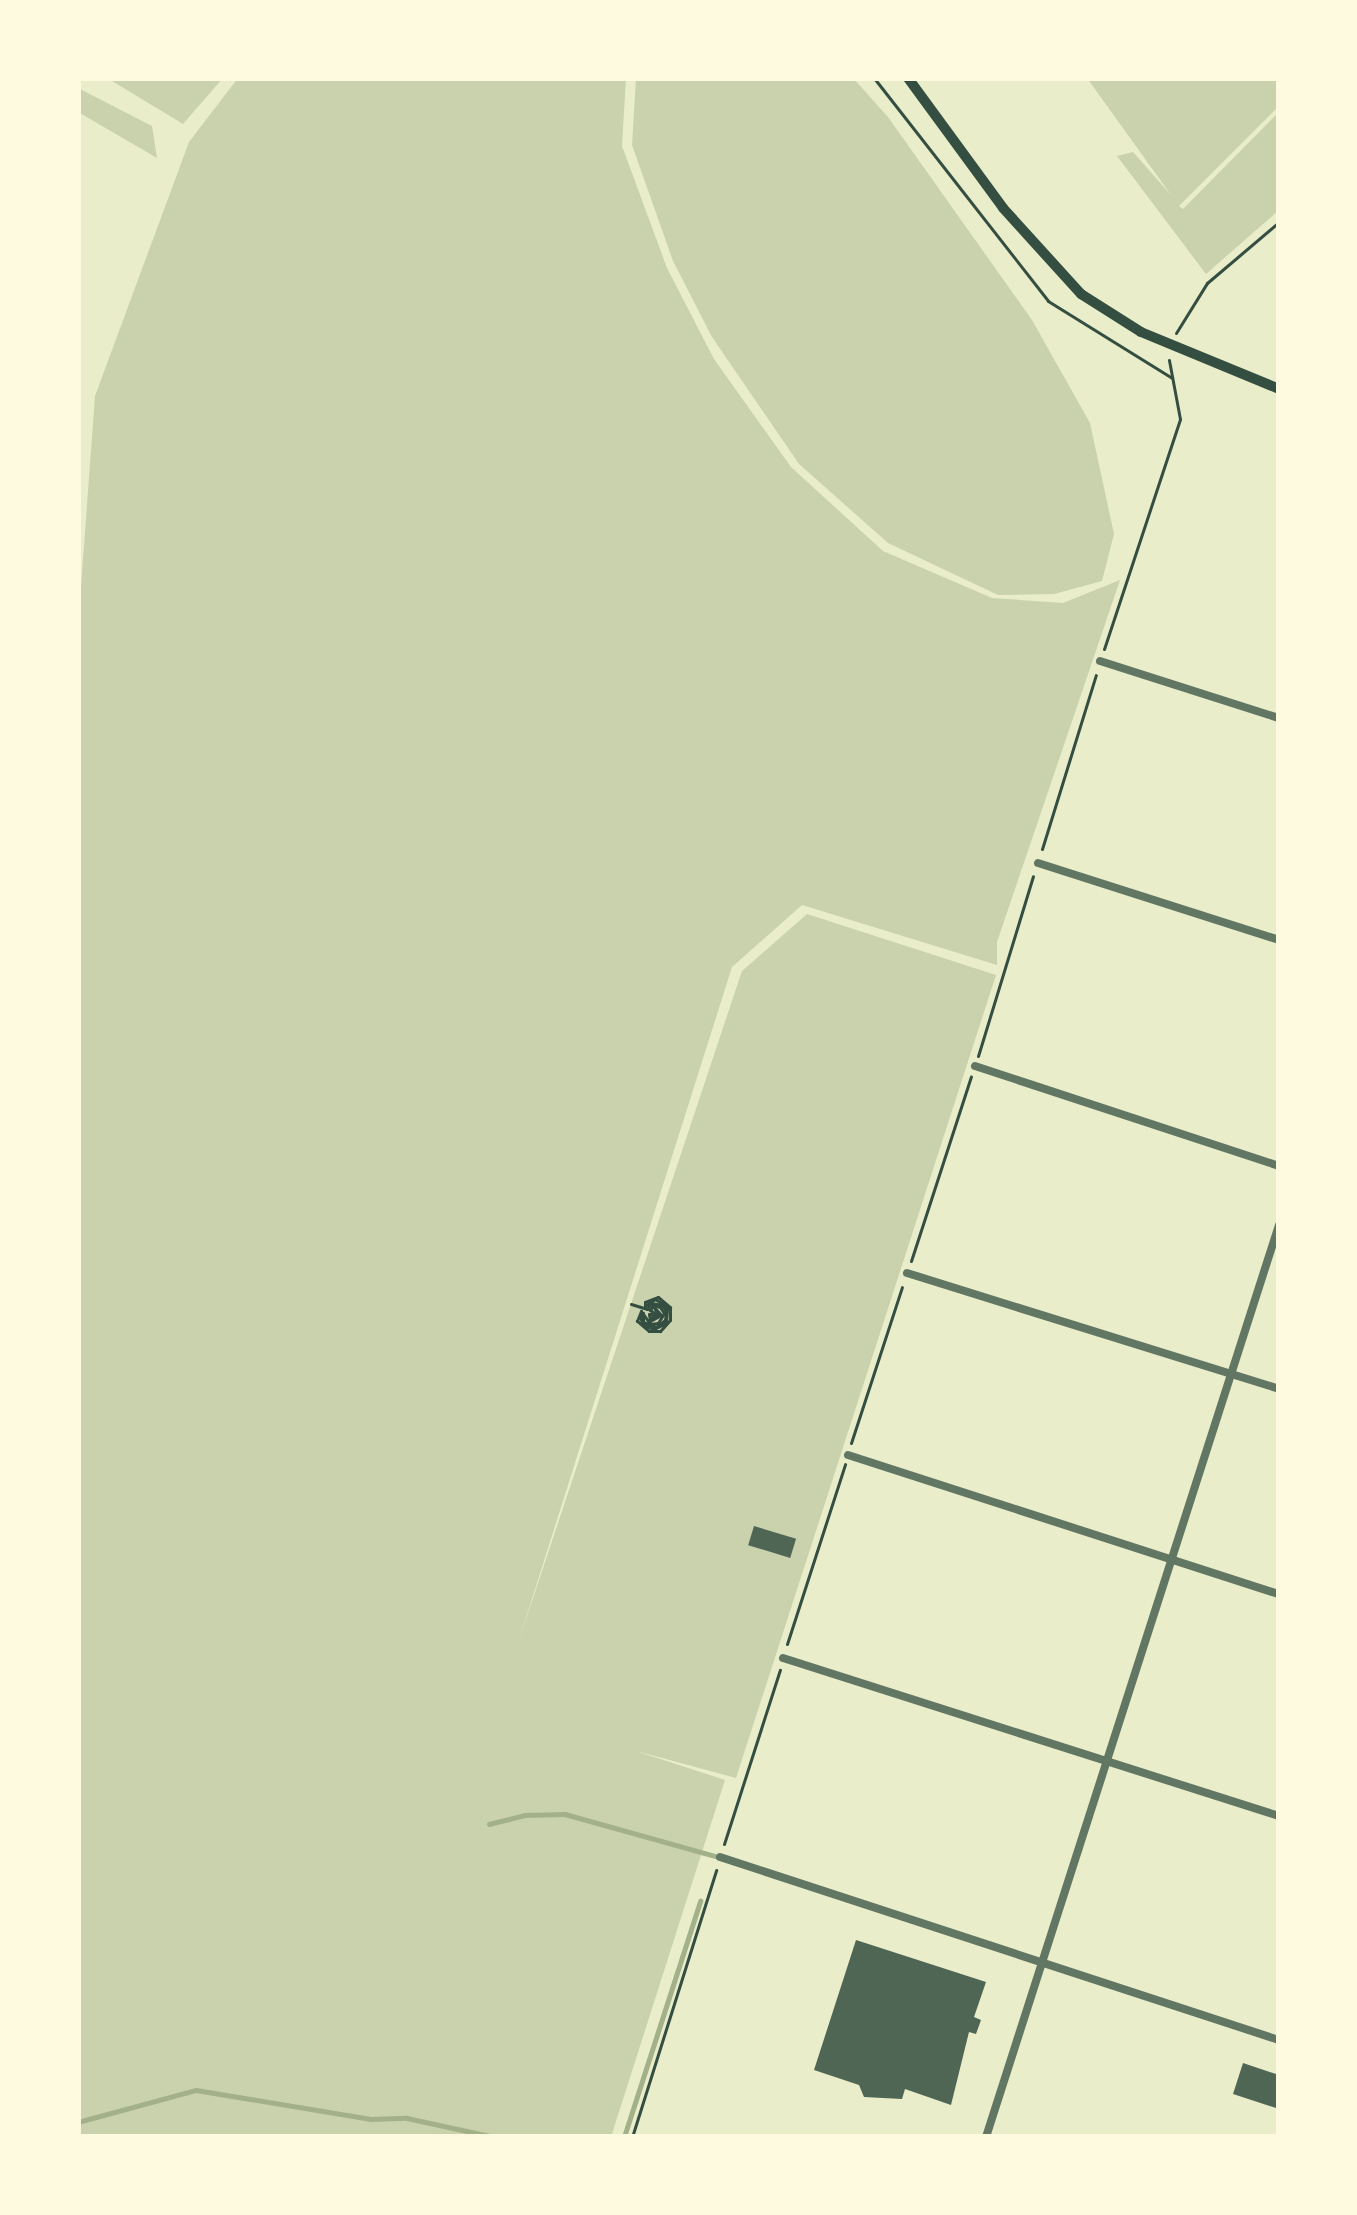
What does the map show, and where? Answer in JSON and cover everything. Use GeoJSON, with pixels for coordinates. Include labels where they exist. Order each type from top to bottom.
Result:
{"type":"FeatureCollection","features":[{"type":"Feature","properties":{"kind":"main road"},"geometry":{"type":"LineString","coordinates":[[908,78],[1055,269],[1116,319],[1279,389]]}},
{"type":"Feature","properties":{"kind":"street"},"geometry":{"type":"LineString","coordinates":[[1100,661],[1279,718]]}},
{"type":"Feature","properties":{"kind":"street"},"geometry":{"type":"LineString","coordinates":[[1037,862],[1279,940]]}},
{"type":"Feature","properties":{"kind":"street"},"geometry":{"type":"LineString","coordinates":[[974,1066],[1279,1166]]}},
{"type":"Feature","properties":{"kind":"street"},"geometry":{"type":"LineString","coordinates":[[986,2137],[1279,1225]]}},
{"type":"Feature","properties":{"kind":"street"},"geometry":{"type":"LineString","coordinates":[[907,1273],[1279,1389]]}},
{"type":"Feature","properties":{"kind":"street"},"geometry":{"type":"LineString","coordinates":[[848,1455],[1279,1594]]}},
{"type":"Feature","properties":{"kind":"street"},"geometry":{"type":"LineString","coordinates":[[783,1658],[1279,1816]]}},
{"type":"Feature","properties":{"kind":"street"},"geometry":{"type":"LineString","coordinates":[[720,1857],[1279,2040]]}},
{"type":"Feature","properties":{"kind":"path"},"geometry":{"type":"LineString","coordinates":[[874,78],[1048,301],[1174,379]]}},
{"type":"Feature","properties":{"kind":"path"},"geometry":{"type":"LineString","coordinates":[[632,2137],[1180,419],[1171,346],[1192,301],[1207,283],[1279,222]]}},
{"type":"Feature","properties":{"kind":"path"},"geometry":{"type":"LineString","coordinates":[[631,1304],[646,1309],[651,1303],[662,1305],[666,1311],[665,1320],[656,1327],[647,1325],[643,1313],[640,1317],[643,1325],[654,1329],[665,1323],[667,1307],[655,1299],[644,1306],[645,1302],[658,1297],[670,1307],[670,1320],[660,1331],[649,1331],[637,1321],[641,1311],[650,1324],[662,1319],[664,1313],[653,1305],[650,1310],[656,1314],[651,1318],[658,1315],[654,1307],[661,1315],[655,1322],[648,1319],[652,1314]]}},
{"type":"Feature","properties":{"kind":"green space"},"geometry":{"type":"Polygon","coordinates":[[[107,78],[223,78],[183,124],[107,78]]]}},
{"type":"Feature","properties":{"kind":"green space"},"geometry":{"type":"Polygon","coordinates":[[[238,78],[626,78],[622,146],[667,268],[714,359],[791,467],[883,551],[992,598],[1063,603],[1120,580],[997,942],[997,965],[802,905],[732,967],[519,1640],[742,971],[807,914],[996,975],[736,1778],[636,1751],[725,1780],[611,2137],[78,2137],[78,627],[95,396],[189,142],[238,78]]]}},
{"type":"Feature","properties":{"kind":"green space"},"geometry":{"type":"Polygon","coordinates":[[[636,78],[853,78],[888,117],[1032,320],[1090,423],[1114,534],[1102,581],[1054,594],[998,595],[888,543],[799,464],[712,337],[673,261],[632,145],[636,78]]]}},
{"type":"Feature","properties":{"kind":"green space"},"geometry":{"type":"Polygon","coordinates":[[[1087,78],[1279,78],[1279,106],[1179,206],[1183,209],[1279,112],[1279,210],[1206,274],[1117,156],[1133,152],[1171,195],[1087,78]]]}},
{"type":"Feature","properties":{"kind":"green space"},"geometry":{"type":"Polygon","coordinates":[[[78,88],[152,126],[157,158],[78,112],[78,88]]]}},
{"type":"Feature","properties":{"kind":"building"},"geometry":{"type":"Polygon","coordinates":[[[754,1526],[796,1539],[790,1558],[748,1545],[754,1526]]]}},
{"type":"Feature","properties":{"kind":"building"},"geometry":{"type":"Polygon","coordinates":[[[856,1940],[986,1982],[974,2017],[981,2020],[976,2034],[969,2032],[951,2105],[905,2089],[902,2099],[864,2097],[859,2085],[814,2070],[856,1940]]]}},
{"type":"Feature","properties":{"kind":"building"},"geometry":{"type":"Polygon","coordinates":[[[1243,2063],[1279,2075],[1279,2109],[1233,2094],[1243,2063]]]}},
{"type":"Feature","properties":{"kind":"waterway"},"geometry":{"type":"LineString","coordinates":[[489,1824],[525,1815],[565,1814],[715,1856]]}},
{"type":"Feature","properties":{"kind":"waterway"},"geometry":{"type":"LineString","coordinates":[[624,2137],[700,1901]]}},
{"type":"Feature","properties":{"kind":"waterway"},"geometry":{"type":"LineString","coordinates":[[78,2122],[196,2090],[371,2119],[407,2118],[494,2137]]}}]}
